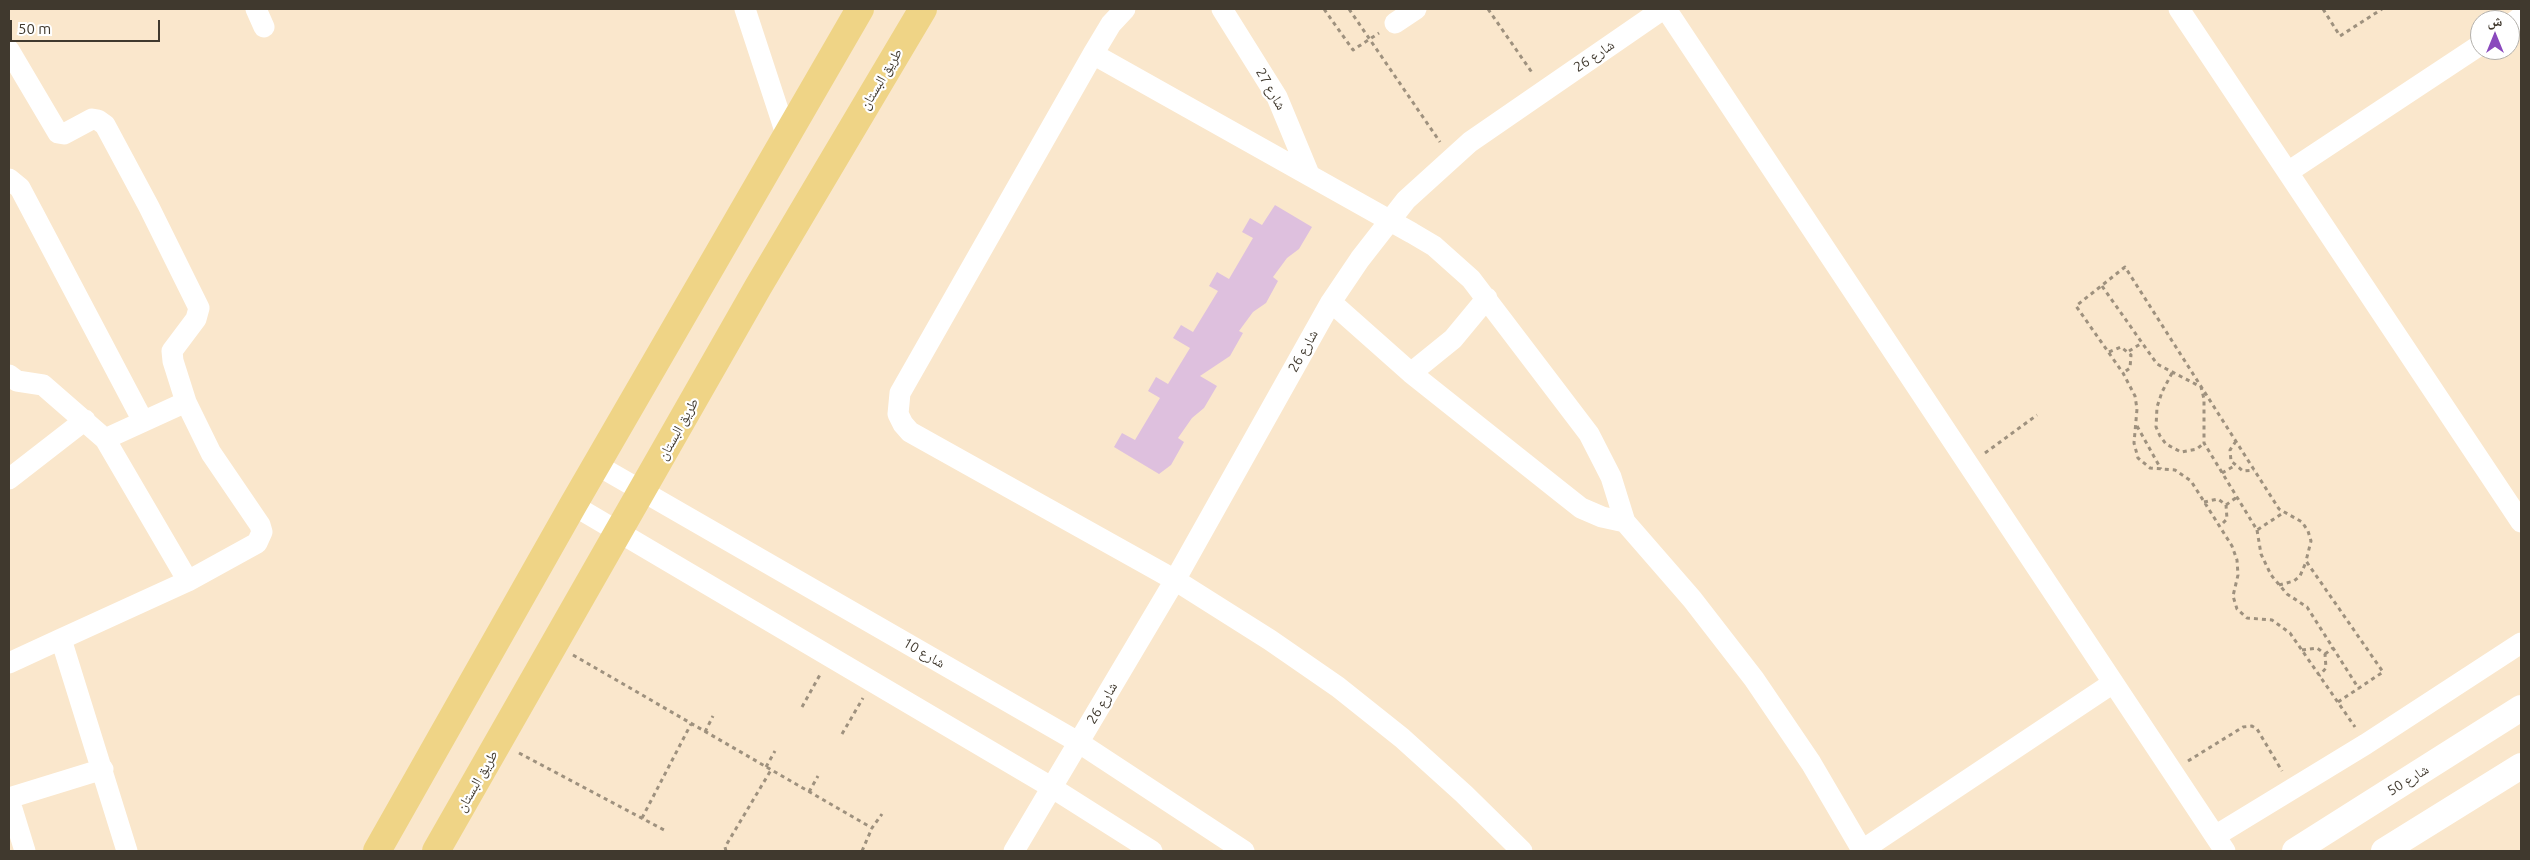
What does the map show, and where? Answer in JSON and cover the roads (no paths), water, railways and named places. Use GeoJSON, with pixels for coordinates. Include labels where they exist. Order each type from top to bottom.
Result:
{"type":"FeatureCollection","features":[{"type":"Feature","properties":{"kind":"main road"},"geometry":{"type":"LineString","coordinates":[[377,851],[573,505],[860,9]]}},
{"type":"Feature","properties":{"kind":"main road","name":"طريق البستان"},"geometry":{"type":"LineString","coordinates":[[436,851],[620,533],[758,287],[923,9]]}},
{"type":"Feature","properties":{"kind":"street"},"geometry":{"type":"LineString","coordinates":[[745,9],[786,134]]}},
{"type":"Feature","properties":{"kind":"street"},"geometry":{"type":"LineString","coordinates":[[1125,9],[1111,24],[1093,54],[900,393],[898,414],[910,432],[1175,580],[1270,640],[1338,687],[1409,744],[1522,851]]}},
{"type":"Feature","properties":{"kind":"street","name":"شارع 27"},"geometry":{"type":"LineString","coordinates":[[1222,9],[1277,97],[1309,174]]}},
{"type":"Feature","properties":{"kind":"street"},"geometry":{"type":"LineString","coordinates":[[1395,23],[1416,9]]}},
{"type":"Feature","properties":{"kind":"street"},"geometry":{"type":"LineString","coordinates":[[1664,9],[2220,843],[2293,788],[2366,744],[2521,643]]}},
{"type":"Feature","properties":{"kind":"street","name":"شارع 26"},"geometry":{"type":"LineString","coordinates":[[1014,851],[1175,580],[1331,302],[1390,220],[1406,200],[1451,158],[1544,90],[1664,9]]}},
{"type":"Feature","properties":{"kind":"street"},"geometry":{"type":"LineString","coordinates":[[2179,9],[2521,522]]}},
{"type":"Feature","properties":{"kind":"street"},"geometry":{"type":"LineString","coordinates":[[9,50],[58,133],[64,134],[92,119],[98,120],[105,125],[197,302],[199,312],[196,319],[174,347],[172,353],[186,402],[211,453],[260,525],[262,532],[257,543],[188,581],[9,663]]}},
{"type":"Feature","properties":{"kind":"street"},"geometry":{"type":"LineString","coordinates":[[2288,172],[2470,52]]}},
{"type":"Feature","properties":{"kind":"street"},"geometry":{"type":"LineString","coordinates":[[1093,54],[1390,220],[1434,246],[1453,261],[1488,298],[1589,434],[1611,476],[1625,522],[1692,599],[1754,679],[1811,763],[1862,851],[2113,683]]}},
{"type":"Feature","properties":{"kind":"street"},"geometry":{"type":"LineString","coordinates":[[9,179],[20,188],[143,421]]}},
{"type":"Feature","properties":{"kind":"street"},"geometry":{"type":"LineString","coordinates":[[1411,373],[1452,339],[1488,298]]}},
{"type":"Feature","properties":{"kind":"street"},"geometry":{"type":"LineString","coordinates":[[1331,302],[1411,373],[1581,508],[1602,517],[1625,522]]}},
{"type":"Feature","properties":{"kind":"street"},"geometry":{"type":"LineString","coordinates":[[9,375],[17,381],[42,385],[105,439],[188,581]]}},
{"type":"Feature","properties":{"kind":"street"},"geometry":{"type":"LineString","coordinates":[[105,439],[186,402]]}},
{"type":"Feature","properties":{"kind":"street"},"geometry":{"type":"LineString","coordinates":[[9,479],[85,420]]}},
{"type":"Feature","properties":{"kind":"street","name":"شارع 10"},"geometry":{"type":"LineString","coordinates":[[597,465],[1078,742],[1244,851]]}},
{"type":"Feature","properties":{"kind":"street"},"geometry":{"type":"LineString","coordinates":[[573,505],[1051,788],[1152,851]]}},
{"type":"Feature","properties":{"kind":"street"},"geometry":{"type":"LineString","coordinates":[[62,640],[127,851]]}},
{"type":"Feature","properties":{"kind":"street","name":"شارع 50"},"geometry":{"type":"LineString","coordinates":[[2295,851],[2521,708]]}},
{"type":"Feature","properties":{"kind":"street"},"geometry":{"type":"LineString","coordinates":[[2384,851],[2521,766]]}},
{"type":"Feature","properties":{"kind":"street"},"geometry":{"type":"LineString","coordinates":[[25,851],[9,798],[103,769]]}}]}
